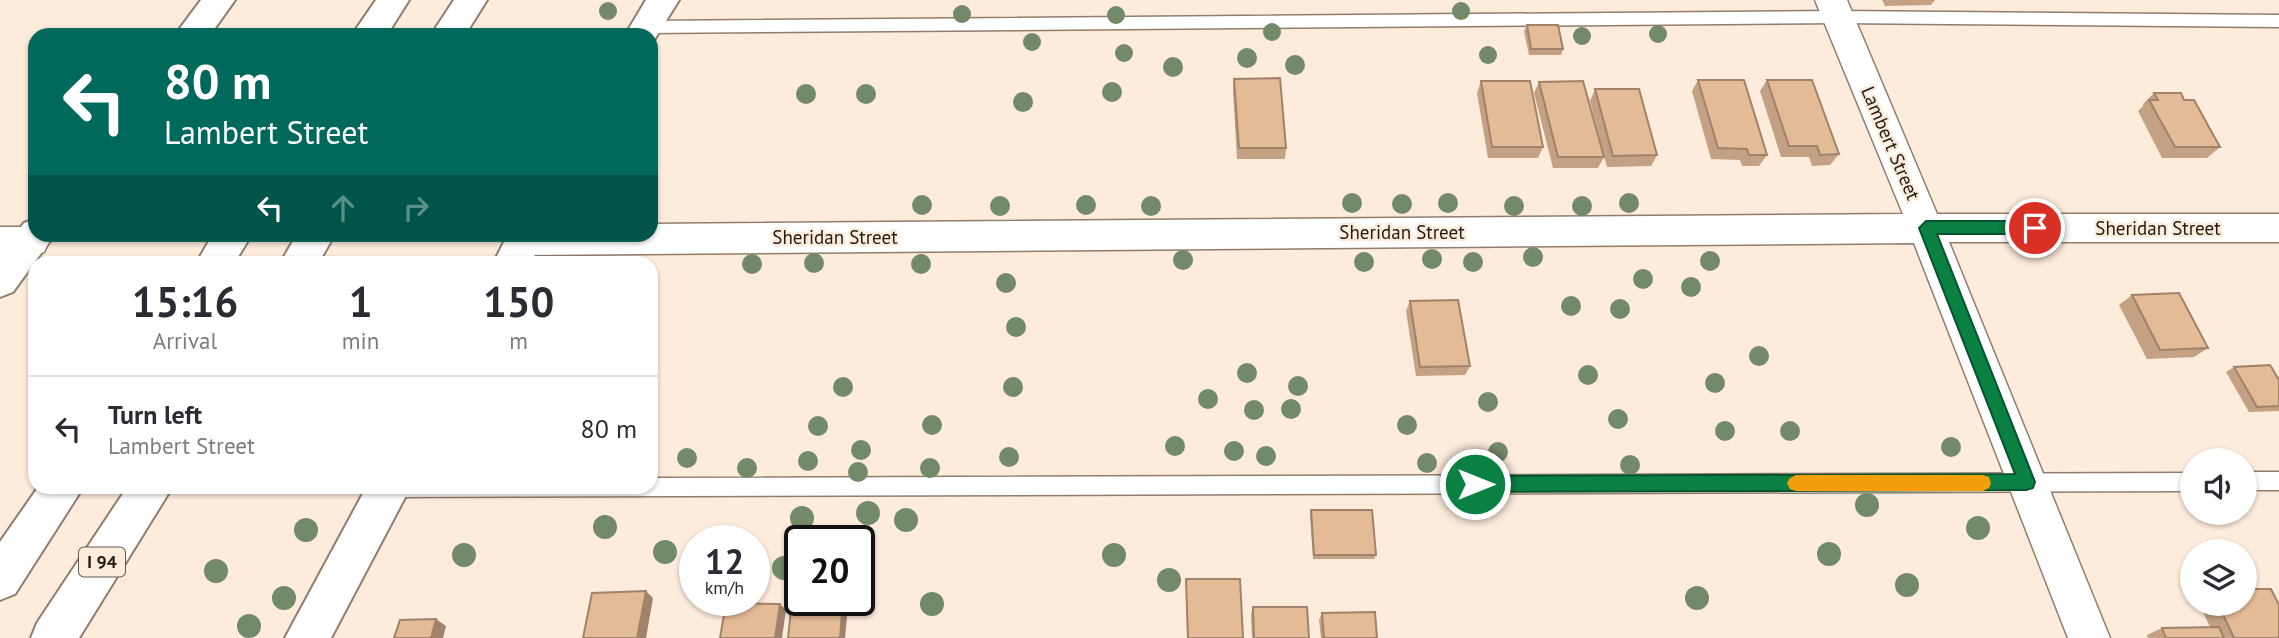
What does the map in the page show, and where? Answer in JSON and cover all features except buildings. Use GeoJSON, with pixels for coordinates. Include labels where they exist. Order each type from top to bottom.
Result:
{"type":"FeatureCollection","features":[{"type":"Feature","properties":{"kind":"main road"},"geometry":{"type":"LineString","coordinates":[[197,28],[219,0]]}},
{"type":"Feature","properties":{"kind":"main road"},"geometry":{"type":"LineString","coordinates":[[374,28],[393,0]]}},
{"type":"Feature","properties":{"kind":"main road"},"geometry":{"type":"LineString","coordinates":[[453,28],[471,0]]}},
{"type":"Feature","properties":{"kind":"main road"},"geometry":{"type":"LineString","coordinates":[[0,281],[22,240]]}},
{"type":"Feature","properties":{"kind":"main road"},"geometry":{"type":"LineString","coordinates":[[0,579],[58,494]]}},
{"type":"Feature","properties":{"kind":"main road","name":"I 94"},"geometry":{"type":"LineString","coordinates":[[53,638],[147,494]]}},
{"type":"Feature","properties":{"kind":"main road"},"geometry":{"type":"LineString","coordinates":[[307,638],[385,494]]}},
{"type":"Feature","properties":{"kind":"street","name":"Lambert Street"},"geometry":{"type":"LineString","coordinates":[[1834,9],[1926,228],[2089,638]]}},
{"type":"Feature","properties":{"kind":"street","name":"Sheridan Street"},"geometry":{"type":"LineString","coordinates":[[522,246],[1926,228],[2279,228]]}},
{"type":"Feature","properties":{"kind":"lane"},"geometry":{"type":"LineString","coordinates":[[650,21],[1834,9],[2279,21]]}},
{"type":"Feature","properties":{"kind":"lane"},"geometry":{"type":"LineString","coordinates":[[2257,481],[2279,481]]}},
{"type":"Feature","properties":{"kind":"lane"},"geometry":{"type":"LineString","coordinates":[[658,486],[2180,482]]}},
{"type":"Feature","properties":{"kind":"slow traffic"},"geometry":{"type":"LineString","coordinates":[[1796,483],[1983,483]]}},
{"type":"Feature","properties":{"kind":"route"},"geometry":{"type":"LineString","coordinates":[[1475,484],[2026,482],[1926,228],[2035,228]]}}]}
